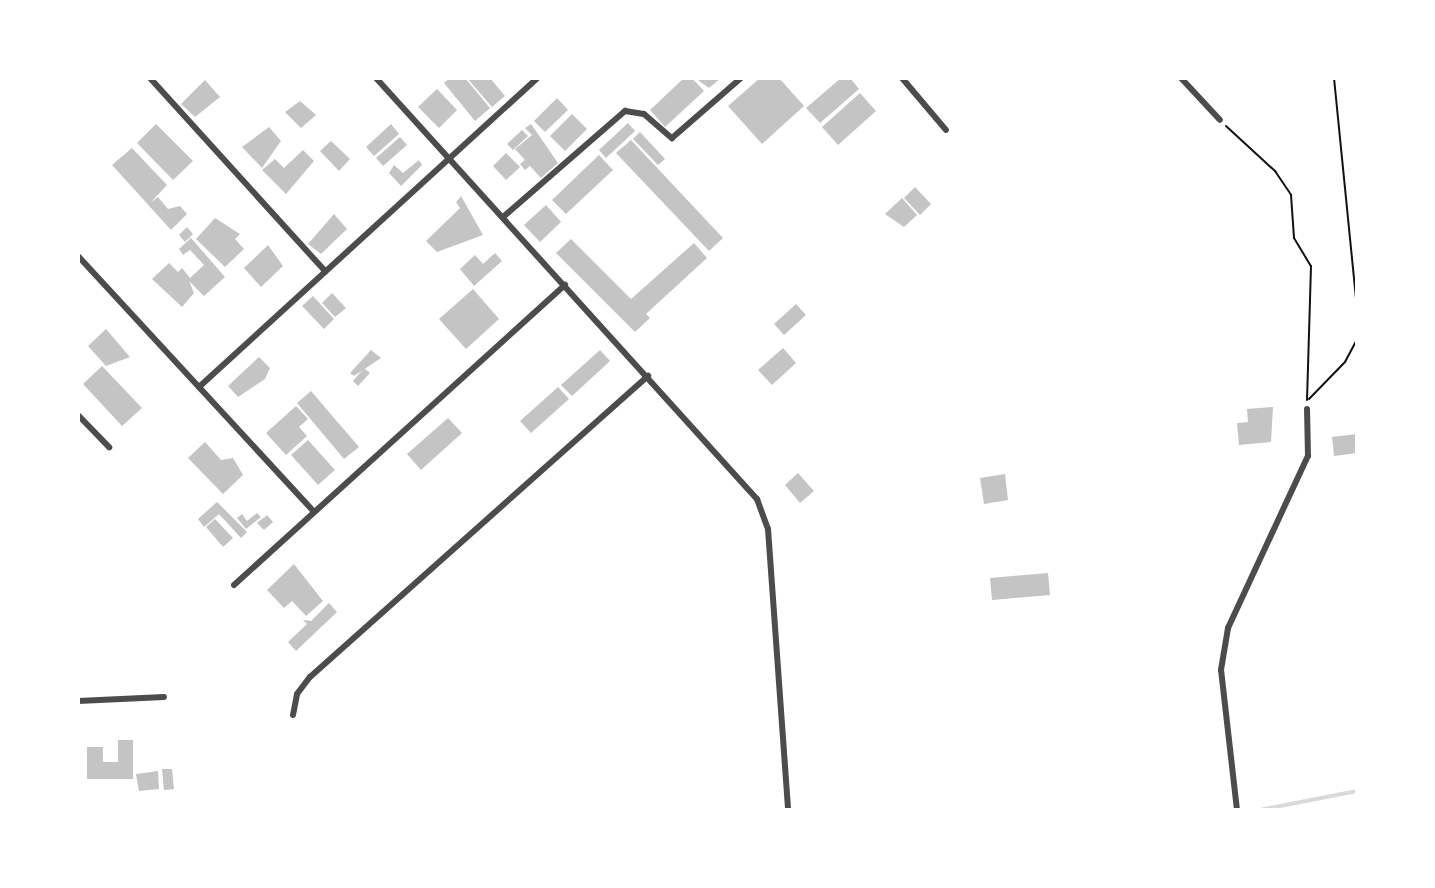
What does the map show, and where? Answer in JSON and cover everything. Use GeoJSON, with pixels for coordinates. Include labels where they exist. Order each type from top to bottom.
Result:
{"type":"FeatureCollection","features":[{"type":"Feature","properties":{"kind":"street"},"geometry":{"type":"LineString","coordinates":[[150,78],[325,271]]}},
{"type":"Feature","properties":{"kind":"street"},"geometry":{"type":"LineString","coordinates":[[376,78],[648,376],[762,512],[788,810]]}},
{"type":"Feature","properties":{"kind":"street"},"geometry":{"type":"LineString","coordinates":[[199,387],[446,156],[537,78]]}},
{"type":"Feature","properties":{"kind":"street"},"geometry":{"type":"LineString","coordinates":[[503,217],[625,111],[644,114],[672,138],[741,78]]}},
{"type":"Feature","properties":{"kind":"street"},"geometry":{"type":"LineString","coordinates":[[902,78],[946,130]]}},
{"type":"Feature","properties":{"kind":"street"},"geometry":{"type":"LineString","coordinates":[[1181,78],[1220,120]]}},
{"type":"Feature","properties":{"kind":"street"},"geometry":{"type":"LineString","coordinates":[[78,256],[314,512]]}},
{"type":"Feature","properties":{"kind":"street"},"geometry":{"type":"LineString","coordinates":[[234,585],[565,285]]}},
{"type":"Feature","properties":{"kind":"street"},"geometry":{"type":"LineString","coordinates":[[293,715],[297,694],[310,677],[648,376]]}},
{"type":"Feature","properties":{"kind":"street"},"geometry":{"type":"LineString","coordinates":[[1237,810],[1221,670],[1228,628],[1308,456],[1307,409]]}},
{"type":"Feature","properties":{"kind":"street"},"geometry":{"type":"LineString","coordinates":[[78,415],[109,447]]}},
{"type":"Feature","properties":{"kind":"street"},"geometry":{"type":"LineString","coordinates":[[78,701],[164,697]]}},
{"type":"Feature","properties":{"kind":"path"},"geometry":{"type":"LineString","coordinates":[[1334,78],[1357,308]]}},
{"type":"Feature","properties":{"kind":"path"},"geometry":{"type":"LineString","coordinates":[[1220,120],[1275,171],[1291,195],[1294,238],[1311,266],[1307,409]]}},
{"type":"Feature","properties":{"kind":"path"},"geometry":{"type":"LineString","coordinates":[[1307,409],[1309,398],[1345,362],[1357,339]]}},
{"type":"Feature","properties":{"kind":"building"},"geometry":{"type":"Polygon","coordinates":[[[450,78],[465,78],[490,108],[475,121],[444,83],[450,78]]]}},
{"type":"Feature","properties":{"kind":"building"},"geometry":{"type":"Polygon","coordinates":[[[467,78],[490,78],[505,96],[492,107],[467,78]]]}},
{"type":"Feature","properties":{"kind":"building"},"geometry":{"type":"Polygon","coordinates":[[[684,78],[692,78],[704,91],[665,127],[650,110],[684,78]]]}},
{"type":"Feature","properties":{"kind":"building"},"geometry":{"type":"Polygon","coordinates":[[[695,78],[721,78],[709,88],[695,78]]]}},
{"type":"Feature","properties":{"kind":"building"},"geometry":{"type":"Polygon","coordinates":[[[760,78],[779,78],[804,106],[762,144],[728,106],[760,78]]]}},
{"type":"Feature","properties":{"kind":"building"},"geometry":{"type":"Polygon","coordinates":[[[841,78],[850,78],[859,89],[820,123],[806,108],[841,78]]]}},
{"type":"Feature","properties":{"kind":"building"},"geometry":{"type":"Polygon","coordinates":[[[205,80],[220,97],[195,117],[181,104],[205,80]]]}},
{"type":"Feature","properties":{"kind":"building"},"geometry":{"type":"Polygon","coordinates":[[[437,89],[457,110],[439,128],[418,107],[437,89]]]}},
{"type":"Feature","properties":{"kind":"building"},"geometry":{"type":"Polygon","coordinates":[[[860,93],[876,111],[838,145],[822,127],[860,93]]]}},
{"type":"Feature","properties":{"kind":"building"},"geometry":{"type":"Polygon","coordinates":[[[557,98],[568,110],[545,132],[534,121],[557,98]]]}},
{"type":"Feature","properties":{"kind":"building"},"geometry":{"type":"Polygon","coordinates":[[[300,101],[316,115],[301,128],[285,112],[300,101]]]}},
{"type":"Feature","properties":{"kind":"building"},"geometry":{"type":"Polygon","coordinates":[[[572,114],[587,129],[565,151],[550,136],[572,114]]]}},
{"type":"Feature","properties":{"kind":"building"},"geometry":{"type":"Polygon","coordinates":[[[628,123],[635,131],[606,158],[599,150],[628,123]]]}},
{"type":"Feature","properties":{"kind":"building"},"geometry":{"type":"Polygon","coordinates":[[[156,124],[193,161],[173,180],[137,143],[156,124]]]}},
{"type":"Feature","properties":{"kind":"building"},"geometry":{"type":"Polygon","coordinates":[[[391,124],[399,134],[374,156],[366,147],[391,124]]]}},
{"type":"Feature","properties":{"kind":"building"},"geometry":{"type":"Polygon","coordinates":[[[531,124],[558,163],[541,178],[530,166],[525,170],[520,164],[525,160],[515,149],[532,135],[525,128],[531,124]]]}},
{"type":"Feature","properties":{"kind":"building"},"geometry":{"type":"Polygon","coordinates":[[[269,127],[281,141],[262,168],[242,147],[269,127]]]}},
{"type":"Feature","properties":{"kind":"building"},"geometry":{"type":"Polygon","coordinates":[[[522,130],[528,136],[513,150],[507,144],[522,130]]]}},
{"type":"Feature","properties":{"kind":"building"},"geometry":{"type":"Polygon","coordinates":[[[640,132],[665,159],[658,165],[633,139],[640,132]]]}},
{"type":"Feature","properties":{"kind":"building"},"geometry":{"type":"Polygon","coordinates":[[[400,137],[407,145],[383,166],[376,158],[400,137]]]}},
{"type":"Feature","properties":{"kind":"building"},"geometry":{"type":"Polygon","coordinates":[[[631,140],[723,238],[709,251],[616,153],[631,140]]]}},
{"type":"Feature","properties":{"kind":"building"},"geometry":{"type":"Polygon","coordinates":[[[331,141],[350,159],[339,171],[320,151],[331,141]]]}},
{"type":"Feature","properties":{"kind":"building"},"geometry":{"type":"Polygon","coordinates":[[[132,148],[167,185],[151,202],[158,197],[168,209],[180,206],[187,214],[171,230],[112,165],[132,148]]]}},
{"type":"Feature","properties":{"kind":"building"},"geometry":{"type":"Polygon","coordinates":[[[303,150],[314,161],[286,194],[262,170],[275,159],[284,168],[303,150]]]}},
{"type":"Feature","properties":{"kind":"building"},"geometry":{"type":"Polygon","coordinates":[[[506,153],[520,167],[506,180],[493,166],[506,153]]]}},
{"type":"Feature","properties":{"kind":"building"},"geometry":{"type":"Polygon","coordinates":[[[599,155],[613,170],[566,214],[552,200],[599,155]]]}},
{"type":"Feature","properties":{"kind":"building"},"geometry":{"type":"Polygon","coordinates":[[[419,160],[422,165],[401,186],[389,173],[394,165],[403,173],[419,160]]]}},
{"type":"Feature","properties":{"kind":"building"},"geometry":{"type":"Polygon","coordinates":[[[915,187],[931,204],[920,215],[904,198],[915,187]]]}},
{"type":"Feature","properties":{"kind":"building"},"geometry":{"type":"Polygon","coordinates":[[[461,196],[483,235],[437,252],[426,241],[460,208],[456,202],[461,196]]]}},
{"type":"Feature","properties":{"kind":"building"},"geometry":{"type":"Polygon","coordinates":[[[902,198],[917,215],[904,227],[885,214],[902,198]]]}},
{"type":"Feature","properties":{"kind":"building"},"geometry":{"type":"Polygon","coordinates":[[[546,205],[561,222],[540,242],[524,225],[546,205]]]}},
{"type":"Feature","properties":{"kind":"building"},"geometry":{"type":"Polygon","coordinates":[[[334,214],[347,229],[321,254],[308,244],[334,214]]]}},
{"type":"Feature","properties":{"kind":"building"},"geometry":{"type":"Polygon","coordinates":[[[215,218],[240,234],[235,239],[244,249],[225,267],[196,239],[215,218]]]}},
{"type":"Feature","properties":{"kind":"building"},"geometry":{"type":"Polygon","coordinates":[[[187,227],[193,234],[185,242],[179,235],[187,227]]]}},
{"type":"Feature","properties":{"kind":"building"},"geometry":{"type":"Polygon","coordinates":[[[191,238],[225,277],[204,296],[189,281],[194,293],[182,307],[152,279],[169,263],[178,272],[182,268],[190,278],[204,265],[190,250],[183,255],[179,249],[191,238]]]}},
{"type":"Feature","properties":{"kind":"building"},"geometry":{"type":"Polygon","coordinates":[[[571,239],[631,299],[694,243],[707,258],[646,314],[650,318],[635,332],[556,253],[571,239]]]}},
{"type":"Feature","properties":{"kind":"building"},"geometry":{"type":"Polygon","coordinates":[[[268,245],[283,266],[261,287],[244,268],[268,245]]]}},
{"type":"Feature","properties":{"kind":"building"},"geometry":{"type":"Polygon","coordinates":[[[495,253],[502,261],[474,286],[460,269],[475,255],[483,264],[495,253]]]}},
{"type":"Feature","properties":{"kind":"building"},"geometry":{"type":"Polygon","coordinates":[[[473,289],[499,319],[466,349],[439,319],[473,289]]]}},
{"type":"Feature","properties":{"kind":"building"},"geometry":{"type":"Polygon","coordinates":[[[332,293],[346,308],[335,317],[322,303],[332,293]]]}},
{"type":"Feature","properties":{"kind":"building"},"geometry":{"type":"Polygon","coordinates":[[[313,296],[334,319],[324,329],[302,306],[313,296]]]}},
{"type":"Feature","properties":{"kind":"building"},"geometry":{"type":"Polygon","coordinates":[[[796,304],[806,315],[784,335],[774,324],[796,304]]]}},
{"type":"Feature","properties":{"kind":"building"},"geometry":{"type":"Polygon","coordinates":[[[106,329],[130,357],[106,366],[88,346],[106,329]]]}},
{"type":"Feature","properties":{"kind":"building"},"geometry":{"type":"Polygon","coordinates":[[[783,348],[796,363],[772,385],[758,370],[783,348]]]}},
{"type":"Feature","properties":{"kind":"building"},"geometry":{"type":"Polygon","coordinates":[[[371,350],[381,358],[354,376],[350,373],[371,350]]]}},
{"type":"Feature","properties":{"kind":"building"},"geometry":{"type":"Polygon","coordinates":[[[600,350],[610,361],[572,396],[561,385],[600,350]]]}},
{"type":"Feature","properties":{"kind":"building"},"geometry":{"type":"Polygon","coordinates":[[[259,357],[270,368],[265,379],[238,397],[228,386],[259,357]]]}},
{"type":"Feature","properties":{"kind":"building"},"geometry":{"type":"Polygon","coordinates":[[[102,366],[142,408],[122,426],[83,384],[102,366]]]}},
{"type":"Feature","properties":{"kind":"building"},"geometry":{"type":"Polygon","coordinates":[[[364,368],[370,373],[358,386],[353,381],[364,368]]]}},
{"type":"Feature","properties":{"kind":"building"},"geometry":{"type":"Polygon","coordinates":[[[558,387],[569,399],[531,433],[520,421],[558,387]]]}},
{"type":"Feature","properties":{"kind":"building"},"geometry":{"type":"Polygon","coordinates":[[[311,391],[359,447],[344,459],[297,403],[311,391]]]}},
{"type":"Feature","properties":{"kind":"building"},"geometry":{"type":"Polygon","coordinates":[[[296,406],[308,419],[299,427],[307,436],[286,455],[266,433],[296,406]]]}},
{"type":"Feature","properties":{"kind":"building"},"geometry":{"type":"Polygon","coordinates":[[[1273,407],[1271,442],[1239,445],[1237,423],[1248,422],[1247,409],[1273,407]]]}},
{"type":"Feature","properties":{"kind":"building"},"geometry":{"type":"Polygon","coordinates":[[[448,418],[462,433],[421,470],[407,454],[448,418]]]}},
{"type":"Feature","properties":{"kind":"building"},"geometry":{"type":"Polygon","coordinates":[[[1357,434],[1357,453],[1334,456],[1332,437],[1357,434]]]}},
{"type":"Feature","properties":{"kind":"building"},"geometry":{"type":"Polygon","coordinates":[[[308,440],[335,470],[318,485],[291,455],[308,440]]]}},
{"type":"Feature","properties":{"kind":"building"},"geometry":{"type":"Polygon","coordinates":[[[205,442],[221,460],[233,458],[243,475],[223,494],[188,458],[205,442]]]}},
{"type":"Feature","properties":{"kind":"building"},"geometry":{"type":"Polygon","coordinates":[[[798,473],[814,491],[800,503],[785,485],[798,473]]]}},
{"type":"Feature","properties":{"kind":"building"},"geometry":{"type":"Polygon","coordinates":[[[1005,474],[1008,500],[984,504],[980,478],[1005,474]]]}},
{"type":"Feature","properties":{"kind":"building"},"geometry":{"type":"Polygon","coordinates":[[[217,502],[247,532],[241,538],[219,514],[204,527],[198,519],[217,502]]]}},
{"type":"Feature","properties":{"kind":"building"},"geometry":{"type":"Polygon","coordinates":[[[257,513],[261,517],[246,529],[237,518],[242,514],[247,521],[257,513]]]}},
{"type":"Feature","properties":{"kind":"building"},"geometry":{"type":"Polygon","coordinates":[[[267,515],[273,522],[264,530],[257,523],[267,515]]]}},
{"type":"Feature","properties":{"kind":"building"},"geometry":{"type":"Polygon","coordinates":[[[215,519],[233,538],[223,547],[206,527],[215,519]]]}},
{"type":"Feature","properties":{"kind":"building"},"geometry":{"type":"Polygon","coordinates":[[[294,564],[323,601],[306,616],[292,601],[284,608],[267,590],[294,564]]]}},
{"type":"Feature","properties":{"kind":"building"},"geometry":{"type":"Polygon","coordinates":[[[1048,573],[1050,595],[992,600],[990,578],[1048,573]]]}},
{"type":"Feature","properties":{"kind":"building"},"geometry":{"type":"Polygon","coordinates":[[[329,603],[337,612],[296,651],[288,642],[307,624],[303,620],[311,621],[329,603]]]}},
{"type":"Feature","properties":{"kind":"building"},"geometry":{"type":"Polygon","coordinates":[[[118,740],[133,740],[133,779],[87,779],[87,747],[103,747],[103,762],[118,762],[118,740]]]}},
{"type":"Feature","properties":{"kind":"building"},"geometry":{"type":"Polygon","coordinates":[[[162,769],[172,769],[174,789],[164,790],[162,769]]]}},
{"type":"Feature","properties":{"kind":"building"},"geometry":{"type":"Polygon","coordinates":[[[158,771],[159,789],[139,791],[136,774],[158,771]]]}},
{"type":"Feature","properties":{"kind":"waterway"},"geometry":{"type":"LineString","coordinates":[[1260,810],[1357,791]]}}]}
